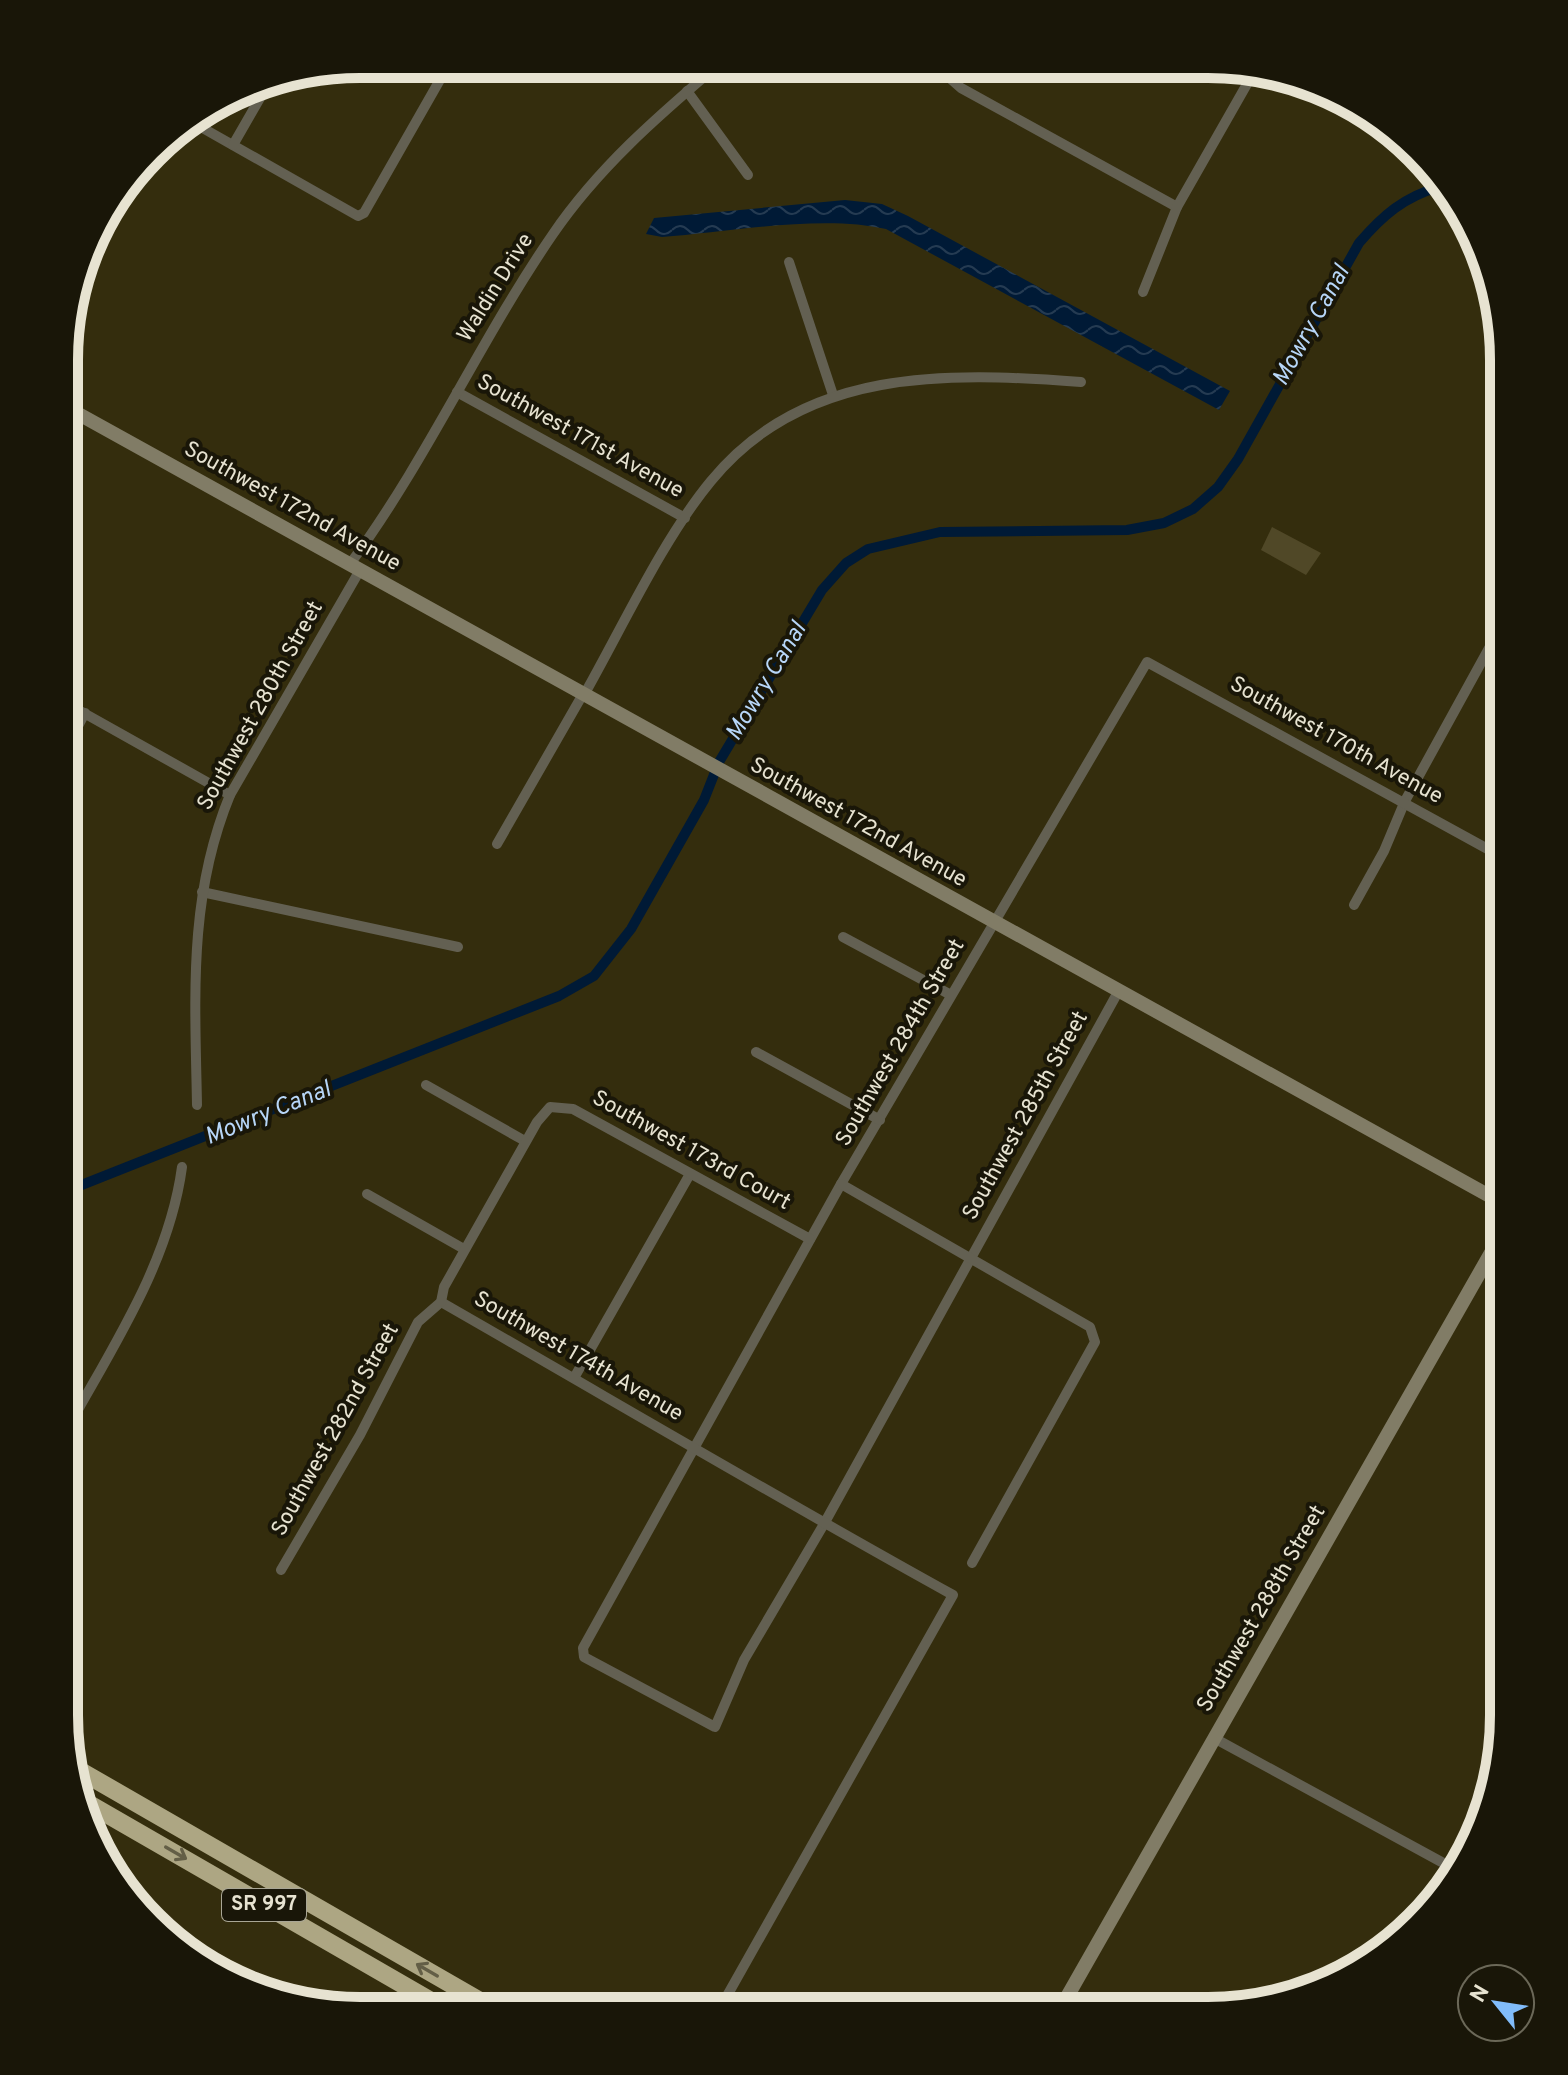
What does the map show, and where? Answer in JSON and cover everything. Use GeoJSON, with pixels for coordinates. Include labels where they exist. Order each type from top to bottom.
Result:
{"type":"FeatureCollection","features":[{"type":"Feature","properties":{"kind":"highway","name":"SR 997"},"geometry":{"type":"LineString","coordinates":[[84,1773],[473,1997]]}},
{"type":"Feature","properties":{"kind":"highway","name":"SR 997"},"geometry":{"type":"LineString","coordinates":[[93,1806],[424,1997]]}},
{"type":"Feature","properties":{"kind":"highway"},"geometry":{"type":"LineString","coordinates":[[124,1823],[163,1819]]}},
{"type":"Feature","properties":{"kind":"street"},"geometry":{"type":"LineString","coordinates":[[950,78],[961,88],[1177,207]]}},
{"type":"Feature","properties":{"kind":"street"},"geometry":{"type":"LineString","coordinates":[[202,127],[358,216],[364,213],[441,79]]}},
{"type":"Feature","properties":{"kind":"street","name":"Waldin Drive"},"geometry":{"type":"LineString","coordinates":[[355,567],[496,320],[582,196],[656,116],[702,79]]}},
{"type":"Feature","properties":{"kind":"street"},"geometry":{"type":"LineString","coordinates":[[1143,292],[1177,207],[1249,81]]}},
{"type":"Feature","properties":{"kind":"street"},"geometry":{"type":"LineString","coordinates":[[687,91],[748,175]]}},
{"type":"Feature","properties":{"kind":"street"},"geometry":{"type":"LineString","coordinates":[[233,145],[261,96]]}},
{"type":"Feature","properties":{"kind":"street"},"geometry":{"type":"LineString","coordinates":[[789,262],[833,395]]}},
{"type":"Feature","properties":{"kind":"street"},"geometry":{"type":"LineString","coordinates":[[497,844],[685,518],[712,480],[750,442],[786,418],[833,395],[909,379],[1081,382]]}},
{"type":"Feature","properties":{"kind":"street","name":"Southwest 171st Avenue"},"geometry":{"type":"LineString","coordinates":[[457,392],[685,518]]}},
{"type":"Feature","properties":{"kind":"street","name":"Southwest 172nd Avenue"},"geometry":{"type":"LineString","coordinates":[[78,414],[1489,1196]]}},
{"type":"Feature","properties":{"kind":"street","name":"Southwest 280th Street"},"geometry":{"type":"LineString","coordinates":[[197,1105],[194,952],[202,892],[216,828],[230,795],[355,567]]}},
{"type":"Feature","properties":{"kind":"street"},"geometry":{"type":"LineString","coordinates":[[1354,905],[1384,851],[1405,801],[1490,647]]}},
{"type":"Feature","properties":{"kind":"street","name":"Southwest 170th Avenue"},"geometry":{"type":"LineString","coordinates":[[1147,662],[1490,850]]}},
{"type":"Feature","properties":{"kind":"street","name":"Southwest 284th Street"},"geometry":{"type":"LineString","coordinates":[[824,1524],[744,1660],[715,1727],[584,1657],[583,1648],[841,1184],[1147,662]]}},
{"type":"Feature","properties":{"kind":"street"},"geometry":{"type":"LineString","coordinates":[[78,709],[230,795]]}},
{"type":"Feature","properties":{"kind":"street"},"geometry":{"type":"LineString","coordinates":[[78,726],[85,713]]}},
{"type":"Feature","properties":{"kind":"street"},"geometry":{"type":"LineString","coordinates":[[202,892],[458,947]]}},
{"type":"Feature","properties":{"kind":"street"},"geometry":{"type":"LineString","coordinates":[[843,937],[951,995]]}},
{"type":"Feature","properties":{"kind":"street","name":"Southwest 285th Street"},"geometry":{"type":"LineString","coordinates":[[824,1524],[1118,992]]}},
{"type":"Feature","properties":{"kind":"street"},"geometry":{"type":"LineString","coordinates":[[756,1052],[880,1120]]}},
{"type":"Feature","properties":{"kind":"street"},"geometry":{"type":"LineString","coordinates":[[426,1085],[525,1141]]}},
{"type":"Feature","properties":{"kind":"street","name":"Southwest 282nd Street"},"geometry":{"type":"LineString","coordinates":[[281,1570],[360,1435],[418,1322],[441,1302],[444,1287],[464,1249],[525,1141],[550,1107]]}},
{"type":"Feature","properties":{"kind":"street","name":"Southwest 173rd Court"},"geometry":{"type":"LineString","coordinates":[[550,1107],[573,1109],[810,1239]]}},
{"type":"Feature","properties":{"kind":"street"},"geometry":{"type":"LineString","coordinates":[[78,1410],[143,1292],[178,1197],[182,1167]]}},
{"type":"Feature","properties":{"kind":"street"},"geometry":{"type":"LineString","coordinates":[[574,1378],[690,1174]]}},
{"type":"Feature","properties":{"kind":"street"},"geometry":{"type":"LineString","coordinates":[[841,1184],[1090,1327],[1095,1342],[972,1563]]}},
{"type":"Feature","properties":{"kind":"street"},"geometry":{"type":"LineString","coordinates":[[367,1194],[464,1249]]}},
{"type":"Feature","properties":{"kind":"street","name":"Southwest 288th Street"},"geometry":{"type":"LineString","coordinates":[[1070,1997],[1489,1256]]}},
{"type":"Feature","properties":{"kind":"street","name":"Southwest 174th Avenue"},"geometry":{"type":"LineString","coordinates":[[441,1302],[824,1524],[953,1595],[726,1997]]}},
{"type":"Feature","properties":{"kind":"street"},"geometry":{"type":"LineString","coordinates":[[1214,1738],[1446,1865]]}},
{"type":"Feature","properties":{"kind":"shaded area"},"geometry":{"type":"Polygon","coordinates":[[[1272,527],[1321,553],[1306,575],[1261,550],[1272,527]]]}},
{"type":"Feature","properties":{"kind":"water"},"geometry":{"type":"Polygon","coordinates":[[[845,200],[882,204],[908,216],[1230,391],[1219,410],[886,229],[834,223],[662,237],[646,234],[654,218],[845,200]]]}},
{"type":"Feature","properties":{"kind":"waterway","name":"Mowry Canal"},"geometry":{"type":"LineString","coordinates":[[78,1187],[559,996],[594,976],[631,929],[704,800],[719,762],[822,590],[846,563],[868,549],[940,532],[1127,530],[1164,523],[1193,509],[1218,487],[1238,459],[1359,243],[1395,208],[1433,189]]}}]}
